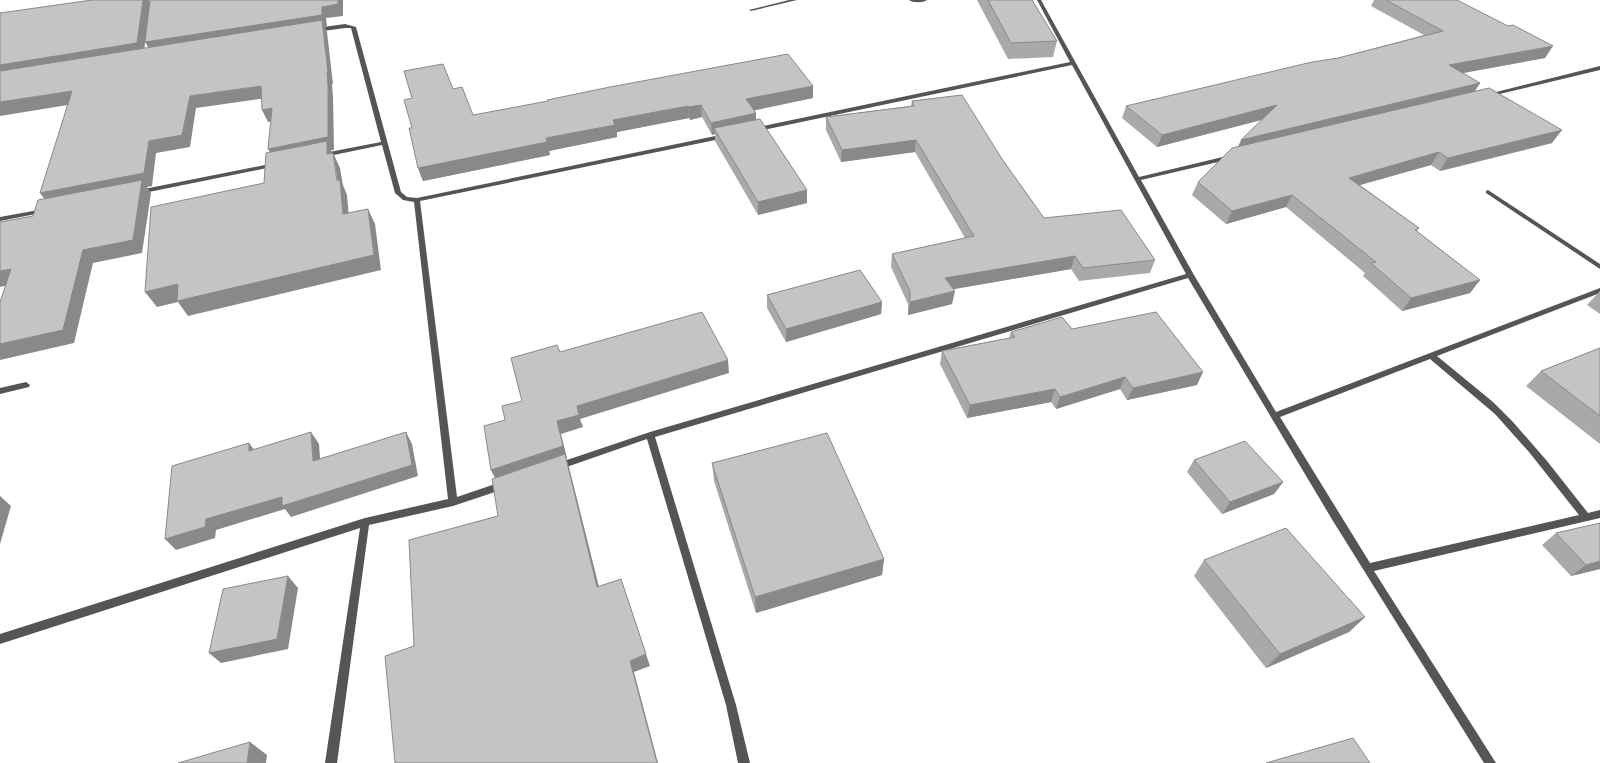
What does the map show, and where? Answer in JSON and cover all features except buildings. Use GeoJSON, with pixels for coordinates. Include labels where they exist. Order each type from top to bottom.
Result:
{"type":"FeatureCollection","features":[{"type":"Feature","properties":{"kind":"street"},"geometry":{"type":"LineString","coordinates":[[751,10],[795,0]]}},
{"type":"Feature","properties":{"kind":"street"},"geometry":{"type":"LineString","coordinates":[[911,0],[925,0]]}},
{"type":"Feature","properties":{"kind":"street"},"geometry":{"type":"LineString","coordinates":[[1039,0],[1072,63],[1190,275],[1274,416],[1490,763]]}},
{"type":"Feature","properties":{"kind":"street"},"geometry":{"type":"LineString","coordinates":[[307,32],[345,26],[353,27],[398,194],[404,199],[417,200],[729,135]]}},
{"type":"Feature","properties":{"kind":"street"},"geometry":{"type":"LineString","coordinates":[[745,132],[1072,63]]}},
{"type":"Feature","properties":{"kind":"street"},"geometry":{"type":"LineString","coordinates":[[1476,98],[1600,68]]}},
{"type":"Feature","properties":{"kind":"street"},"geometry":{"type":"LineString","coordinates":[[313,157],[384,143]]}},
{"type":"Feature","properties":{"kind":"street"},"geometry":{"type":"LineString","coordinates":[[1137,180],[1237,155]]}},
{"type":"Feature","properties":{"kind":"street"},"geometry":{"type":"LineString","coordinates":[[133,193],[282,164]]}},
{"type":"Feature","properties":{"kind":"street"},"geometry":{"type":"LineString","coordinates":[[1488,192],[1600,267]]}},
{"type":"Feature","properties":{"kind":"street"},"geometry":{"type":"LineString","coordinates":[[417,200],[454,502]]}},
{"type":"Feature","properties":{"kind":"street"},"geometry":{"type":"LineString","coordinates":[[0,219],[55,208]]}},
{"type":"Feature","properties":{"kind":"street"},"geometry":{"type":"LineString","coordinates":[[552,469],[650,435],[1190,275]]}},
{"type":"Feature","properties":{"kind":"street"},"geometry":{"type":"LineString","coordinates":[[1274,416],[1600,290]]}},
{"type":"Feature","properties":{"kind":"street"},"geometry":{"type":"LineString","coordinates":[[1430,356],[1478,394],[1499,414],[1533,451],[1586,517]]}},
{"type":"Feature","properties":{"kind":"street"},"geometry":{"type":"LineString","coordinates":[[0,391],[26,385]]}},
{"type":"Feature","properties":{"kind":"street"},"geometry":{"type":"LineString","coordinates":[[650,435],[731,705],[744,763]]}},
{"type":"Feature","properties":{"kind":"street"},"geometry":{"type":"LineString","coordinates":[[0,639],[365,522],[454,502],[514,482]]}},
{"type":"Feature","properties":{"kind":"street"},"geometry":{"type":"LineString","coordinates":[[1368,568],[1600,514]]}},
{"type":"Feature","properties":{"kind":"street"},"geometry":{"type":"LineString","coordinates":[[330,763],[365,522]]}}]}
